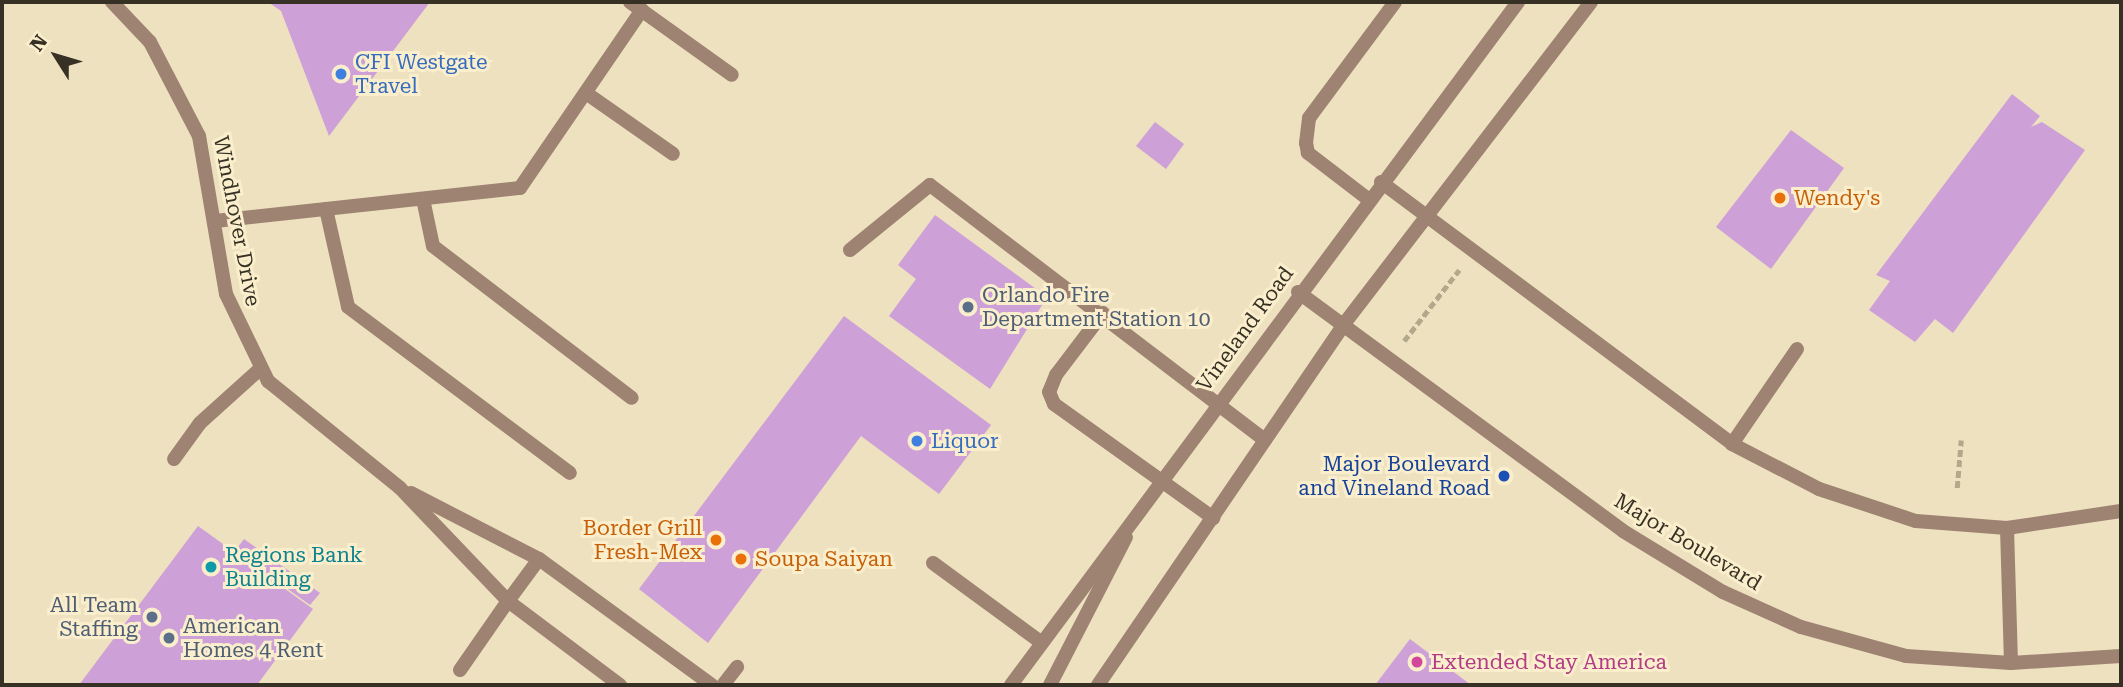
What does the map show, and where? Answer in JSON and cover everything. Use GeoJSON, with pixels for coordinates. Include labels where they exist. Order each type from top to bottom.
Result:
{"type":"FeatureCollection","features":[{"type":"Feature","properties":{"kind":"street","name":"Windhover Drive"},"geometry":{"type":"LineString","coordinates":[[112,2],[150,42],[185,103],[207,166],[226,294],[260,369],[291,405],[400,488],[508,601],[620,685]]}},
{"type":"Feature","properties":{"kind":"street"},"geometry":{"type":"LineString","coordinates":[[1368,199],[1308,153],[1306,143],[1309,118],[1395,2]]}},
{"type":"Feature","properties":{"kind":"street","name":"Vineland Road"},"geometry":{"type":"LineString","coordinates":[[1011,685],[1159,479],[1518,2]]}},
{"type":"Feature","properties":{"kind":"street"},"geometry":{"type":"LineString","coordinates":[[1098,685],[1344,324],[1591,2]]}},
{"type":"Feature","properties":{"kind":"street"},"geometry":{"type":"LineString","coordinates":[[215,221],[520,188],[586,93],[636,6],[732,75]]}},
{"type":"Feature","properties":{"kind":"street"},"geometry":{"type":"LineString","coordinates":[[586,93],[673,154]]}},
{"type":"Feature","properties":{"kind":"street"},"geometry":{"type":"LineString","coordinates":[[1381,181],[1732,444],[1819,489],[1916,521],[2007,528],[2121,511]]}},
{"type":"Feature","properties":{"kind":"street"},"geometry":{"type":"LineString","coordinates":[[850,250],[930,186],[1103,313],[1265,440]]}},
{"type":"Feature","properties":{"kind":"street"},"geometry":{"type":"LineString","coordinates":[[422,199],[433,246],[632,398]]}},
{"type":"Feature","properties":{"kind":"street"},"geometry":{"type":"LineString","coordinates":[[326,209],[348,307],[570,473]]}},
{"type":"Feature","properties":{"kind":"street","name":"Major Boulevard"},"geometry":{"type":"LineString","coordinates":[[1298,292],[1623,531],[1723,592],[1801,627],[1906,656],[2011,663],[2121,656]]}},
{"type":"Feature","properties":{"kind":"street"},"geometry":{"type":"LineString","coordinates":[[1103,313],[1049,392],[1054,404],[1213,518]]}},
{"type":"Feature","properties":{"kind":"street"},"geometry":{"type":"LineString","coordinates":[[1732,444],[1797,349]]}},
{"type":"Feature","properties":{"kind":"street"},"geometry":{"type":"LineString","coordinates":[[174,459],[200,424],[260,369]]}},
{"type":"Feature","properties":{"kind":"street","name":"Windhover Drive"},"geometry":{"type":"LineString","coordinates":[[400,488],[539,559],[712,685]]}},
{"type":"Feature","properties":{"kind":"street"},"geometry":{"type":"LineString","coordinates":[[1050,685],[1144,501]]}},
{"type":"Feature","properties":{"kind":"street"},"geometry":{"type":"LineString","coordinates":[[2007,528],[2011,663]]}},
{"type":"Feature","properties":{"kind":"street"},"geometry":{"type":"LineString","coordinates":[[460,670],[539,559]]}},
{"type":"Feature","properties":{"kind":"street"},"geometry":{"type":"LineString","coordinates":[[933,563],[1042,643]]}},
{"type":"Feature","properties":{"kind":"street"},"geometry":{"type":"LineString","coordinates":[[723,685],[737,667]]}},
{"type":"Feature","properties":{"kind":"path"},"geometry":{"type":"LineString","coordinates":[[1405,341],[1460,268]]}},
{"type":"Feature","properties":{"kind":"path"},"geometry":{"type":"LineString","coordinates":[[1957,488],[1961,440]]}},
{"type":"Feature","properties":{"kind":"building","name":"CFI Westgate Travel"},"geometry":{"type":"Polygon","coordinates":[[[268,2],[430,2],[329,136],[281,11],[268,2]]]}},
{"type":"Feature","properties":{"kind":"building"},"geometry":{"type":"Polygon","coordinates":[[[2012,94],[2040,116],[2031,127],[2042,122],[2085,150],[1953,333],[1935,319],[1915,342],[1869,310],[1890,281],[1876,275],[2012,94]]]}},
{"type":"Feature","properties":{"kind":"building"},"geometry":{"type":"Polygon","coordinates":[[[1155,122],[1184,144],[1166,169],[1136,146],[1155,122]]]}},
{"type":"Feature","properties":{"kind":"building","name":"Wendy's"},"geometry":{"type":"Polygon","coordinates":[[[1791,130],[1844,168],[1771,269],[1716,227],[1791,130]]]}},
{"type":"Feature","properties":{"kind":"building","name":"Orlando Fire Department Station 10"},"geometry":{"type":"Polygon","coordinates":[[[935,215],[1047,297],[990,389],[889,316],[916,279],[898,265],[935,215]]]}},
{"type":"Feature","properties":{"kind":"building"},"geometry":{"type":"Polygon","coordinates":[[[844,316],[991,425],[939,494],[861,436],[708,643],[639,589],[844,316]]]}},
{"type":"Feature","properties":{"kind":"building","name":"Regions Bank Building"},"geometry":{"type":"Polygon","coordinates":[[[198,526],[313,609],[257,685],[79,685],[198,526]]]}},
{"type":"Feature","properties":{"kind":"building"},"geometry":{"type":"Polygon","coordinates":[[[244,539],[320,593],[310,605],[235,551],[244,539]]]}},
{"type":"Feature","properties":{"kind":"building","name":"Extended Stay America"},"geometry":{"type":"Polygon","coordinates":[[[1410,639],[1471,685],[1375,685],[1410,639]]]}},
{"type":"Feature","properties":{"kind":"place","name":"CFI Westgate Travel"},"geometry":{"type":"Point","coordinates":[341,74]}},
{"type":"Feature","properties":{"kind":"place","name":"Wendy's"},"geometry":{"type":"Point","coordinates":[1780,198]}},
{"type":"Feature","properties":{"kind":"place","name":"Orlando Fire Department Station 10"},"geometry":{"type":"Point","coordinates":[968,307]}},
{"type":"Feature","properties":{"kind":"place","name":"Liquor"},"geometry":{"type":"Point","coordinates":[917,441]}},
{"type":"Feature","properties":{"kind":"place","name":"Major Boulevard and Vineland Road"},"geometry":{"type":"Point","coordinates":[1504,476]}},
{"type":"Feature","properties":{"kind":"place","name":"Border Grill Fresh-Mex"},"geometry":{"type":"Point","coordinates":[716,540]}},
{"type":"Feature","properties":{"kind":"place","name":"Soupa Saiyan"},"geometry":{"type":"Point","coordinates":[741,559]}},
{"type":"Feature","properties":{"kind":"place","name":"Regions Bank Building"},"geometry":{"type":"Point","coordinates":[211,567]}},
{"type":"Feature","properties":{"kind":"place","name":"All Team Staffing"},"geometry":{"type":"Point","coordinates":[152,617]}},
{"type":"Feature","properties":{"kind":"place","name":"American Homes 4 Rent"},"geometry":{"type":"Point","coordinates":[169,638]}},
{"type":"Feature","properties":{"kind":"place","name":"Extended Stay America"},"geometry":{"type":"Point","coordinates":[1417,662]}}]}
